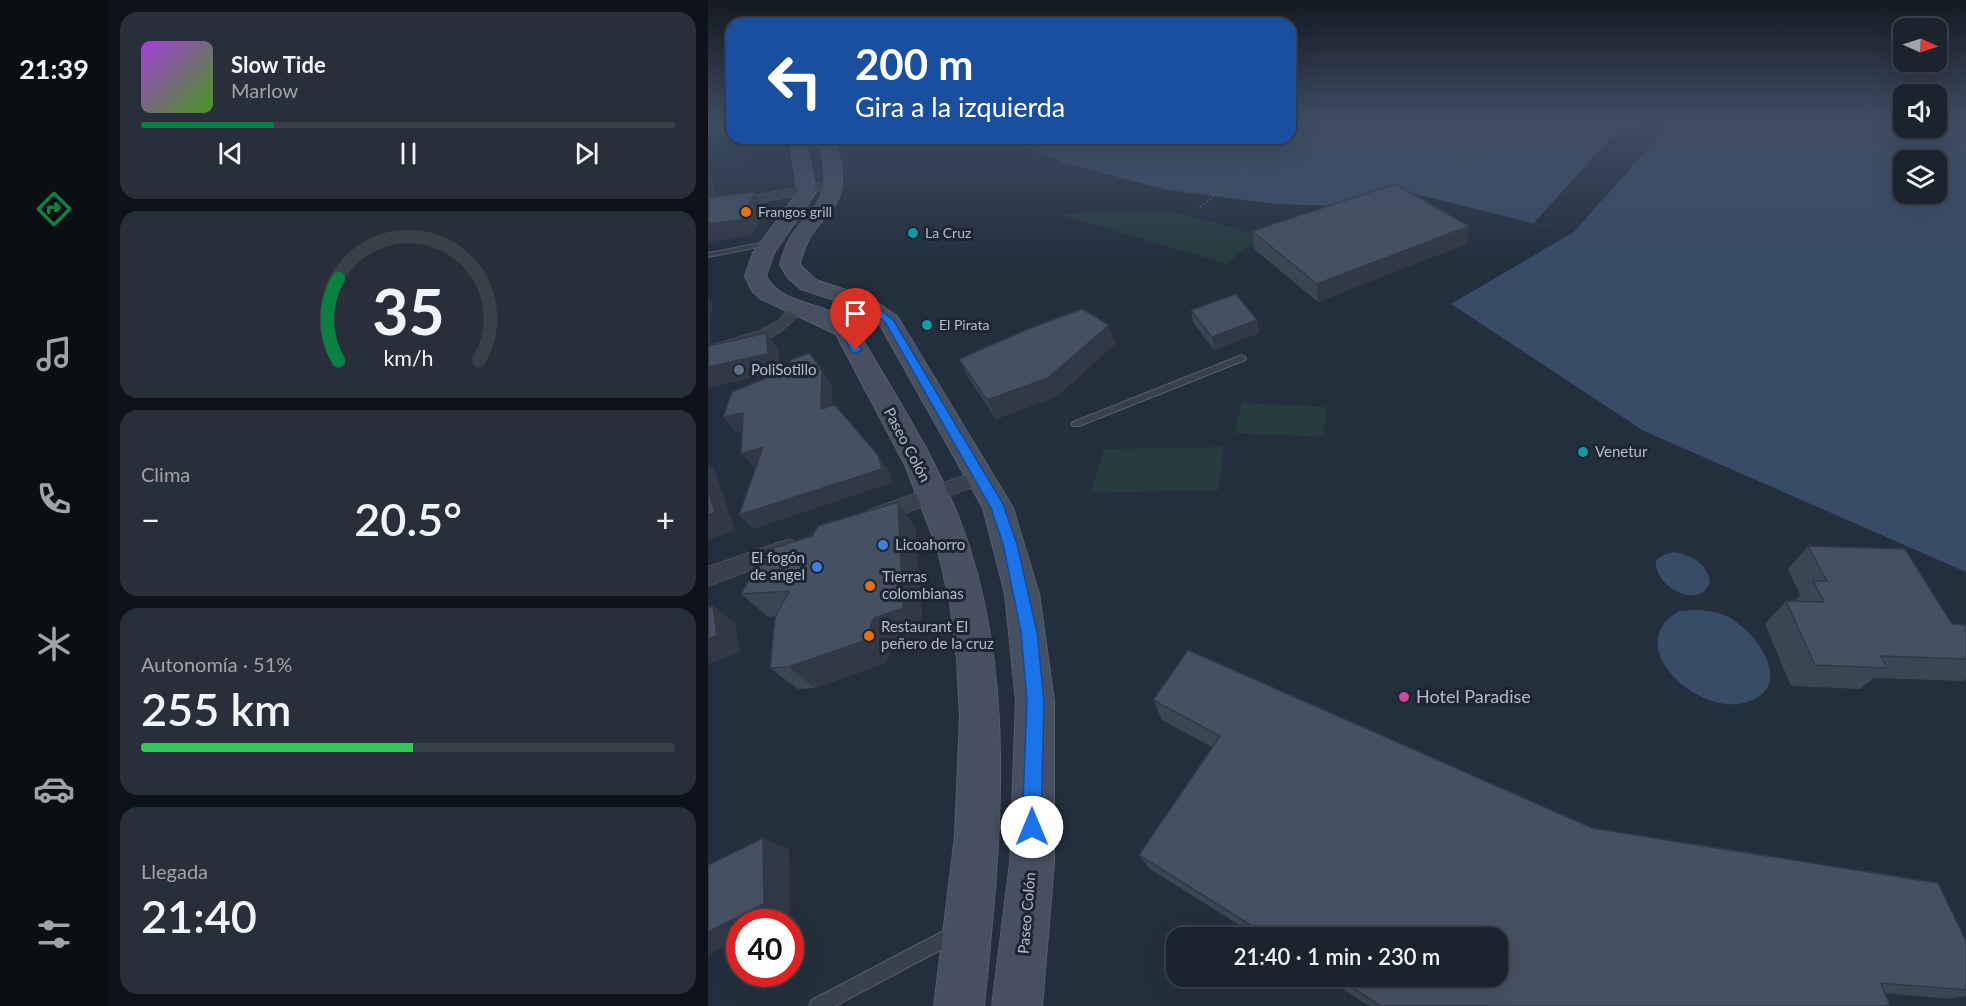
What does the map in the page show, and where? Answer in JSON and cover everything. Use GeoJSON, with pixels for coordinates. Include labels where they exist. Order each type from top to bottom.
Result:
{"type":"FeatureCollection","features":[{"type":"Feature","properties":{"kind":"street"},"geometry":{"type":"LineString","coordinates":[[810,165],[821,187]]}},
{"type":"Feature","properties":{"kind":"street"},"geometry":{"type":"LineString","coordinates":[[833,165],[835,171],[767,244],[757,265],[757,283],[774,298],[838,325],[877,310]]}},
{"type":"Feature","properties":{"kind":"street"},"geometry":{"type":"LineString","coordinates":[[708,209],[821,187]]}},
{"type":"Feature","properties":{"kind":"street","name":"Paseo Colón"},"geometry":{"type":"LineString","coordinates":[[821,187],[826,206],[792,248],[790,265],[811,286],[853,298],[877,310],[889,321],[998,508],[1010,544],[1029,632],[1035,701],[1032,863],[1017,1006]]}},
{"type":"Feature","properties":{"kind":"street"},"geometry":{"type":"LineString","coordinates":[[708,351],[765,334],[785,323],[796,308]]}},
{"type":"Feature","properties":{"kind":"street","name":"Paseo Colón"},"geometry":{"type":"LineString","coordinates":[[838,325],[845,330],[934,496],[954,551],[970,626],[979,739],[975,876],[958,1006]]}},
{"type":"Feature","properties":{"kind":"street"},"geometry":{"type":"LineString","coordinates":[[859,523],[979,477]]}},
{"type":"Feature","properties":{"kind":"street"},"geometry":{"type":"LineString","coordinates":[[708,577],[805,542]]}},
{"type":"Feature","properties":{"kind":"lane"},"geometry":{"type":"LineString","coordinates":[[708,255],[767,244]]}},
{"type":"Feature","properties":{"kind":"lane"},"geometry":{"type":"LineString","coordinates":[[1076,424],[1242,358]]}},
{"type":"Feature","properties":{"kind":"lane"},"geometry":{"type":"LineString","coordinates":[[818,1006],[969,925]]}},
{"type":"Feature","properties":{"kind":"path"},"geometry":{"type":"LineString","coordinates":[[1423,195],[1461,165]]}},
{"type":"Feature","properties":{"kind":"path"},"geometry":{"type":"LineString","coordinates":[[1200,207],[1248,170]]}},
{"type":"Feature","properties":{"kind":"green space"},"geometry":{"type":"Polygon","coordinates":[[[1169,211],[1276,239],[1246,248],[1226,264],[1058,214],[1169,211]]]}},
{"type":"Feature","properties":{"kind":"green space"},"geometry":{"type":"Polygon","coordinates":[[[1242,403],[1326,407],[1323,437],[1235,433],[1242,403]]]}},
{"type":"Feature","properties":{"kind":"green space"},"geometry":{"type":"Polygon","coordinates":[[[1224,447],[1218,490],[1091,493],[1104,449],[1224,447]]]}},
{"type":"Feature","properties":{"kind":"water"},"geometry":{"type":"Polygon","coordinates":[[[1072,165],[1893,165],[1893,204],[1947,204],[1947,165],[1966,165],[1966,572],[1644,431],[1451,304],[1572,233],[1416,194],[1366,204],[1336,206],[1275,204],[1168,190],[1072,165]]]}},
{"type":"Feature","properties":{"kind":"water"},"geometry":{"type":"Polygon","coordinates":[[[1674,552],[1686,555],[1702,565],[1710,582],[1705,590],[1697,595],[1688,595],[1678,592],[1662,579],[1657,570],[1656,560],[1674,552]]]}},
{"type":"Feature","properties":{"kind":"water"},"geometry":{"type":"Polygon","coordinates":[[[1679,611],[1722,614],[1749,633],[1759,645],[1770,670],[1769,683],[1763,693],[1750,701],[1731,704],[1710,700],[1690,691],[1674,677],[1662,660],[1658,643],[1663,626],[1679,611]]]}},
{"type":"Feature","properties":{"kind":"pier"},"geometry":{"type":"Polygon","coordinates":[[[1586,165],[1633,165],[1573,233],[1534,223],[1586,165]]]}},
{"type":"Feature","properties":{"kind":"building"},"geometry":{"type":"Polygon","coordinates":[[[1395,184],[1469,226],[1317,284],[1252,231],[1395,184]]]}},
{"type":"Feature","properties":{"kind":"building"},"geometry":{"type":"Polygon","coordinates":[[[755,192],[741,220],[708,224],[708,197],[755,192]]]}},
{"type":"Feature","properties":{"kind":"building"},"geometry":{"type":"Polygon","coordinates":[[[1236,294],[1257,320],[1212,337],[1191,310],[1236,294]]]}},
{"type":"Feature","properties":{"kind":"building"},"geometry":{"type":"Polygon","coordinates":[[[1082,309],[1109,325],[1048,378],[987,400],[959,359],[1028,329],[1082,309]]]}},
{"type":"Feature","properties":{"kind":"building"},"geometry":{"type":"Polygon","coordinates":[[[766,333],[768,354],[708,367],[708,346],[766,333]]]}},
{"type":"Feature","properties":{"kind":"building"},"geometry":{"type":"Polygon","coordinates":[[[810,353],[822,371],[821,409],[835,405],[878,455],[882,469],[739,515],[763,447],[741,454],[743,413],[723,417],[732,392],[792,367],[790,360],[810,353]]]}},
{"type":"Feature","properties":{"kind":"building"},"geometry":{"type":"Polygon","coordinates":[[[708,489],[715,513],[708,515],[708,489]]]}},
{"type":"Feature","properties":{"kind":"building"},"geometry":{"type":"Polygon","coordinates":[[[898,502],[903,608],[874,618],[864,641],[788,667],[770,668],[775,618],[789,591],[741,594],[767,550],[812,536],[818,526],[898,502]]]}},
{"type":"Feature","properties":{"kind":"building"},"geometry":{"type":"Polygon","coordinates":[[[1808,546],[1905,549],[1952,624],[1966,625],[1966,659],[1881,656],[1887,668],[1815,665],[1786,601],[1824,602],[1813,581],[1827,581],[1808,546]]]}},
{"type":"Feature","properties":{"kind":"building"},"geometry":{"type":"Polygon","coordinates":[[[713,606],[717,635],[708,639],[708,608],[713,606]]]}},
{"type":"Feature","properties":{"kind":"building"},"geometry":{"type":"Polygon","coordinates":[[[1188,650],[1592,828],[1938,883],[1966,941],[1966,990],[1881,983],[1890,1006],[1381,1006],[1351,987],[1508,987],[1508,927],[1254,927],[1139,855],[1220,736],[1153,700],[1188,650]]]}},
{"type":"Feature","properties":{"kind":"building"},"geometry":{"type":"Polygon","coordinates":[[[763,838],[764,904],[754,909],[726,909],[726,923],[708,932],[708,865],[763,838]]]}},
{"type":"Feature","properties":{"kind":"place","name":"Frangos grill"},"geometry":{"type":"Point","coordinates":[746,212]}},
{"type":"Feature","properties":{"kind":"place","name":"La Cruz"},"geometry":{"type":"Point","coordinates":[913,233]}},
{"type":"Feature","properties":{"kind":"place","name":"El Pirata"},"geometry":{"type":"Point","coordinates":[927,325]}},
{"type":"Feature","properties":{"kind":"place","name":"PoliSotillo"},"geometry":{"type":"Point","coordinates":[739,370]}},
{"type":"Feature","properties":{"kind":"place","name":"Venetur"},"geometry":{"type":"Point","coordinates":[1583,452]}},
{"type":"Feature","properties":{"kind":"place","name":"Licoahorro"},"geometry":{"type":"Point","coordinates":[883,545]}},
{"type":"Feature","properties":{"kind":"place","name":"El fogón de angel"},"geometry":{"type":"Point","coordinates":[817,567]}},
{"type":"Feature","properties":{"kind":"place","name":"Tierras colombianas"},"geometry":{"type":"Point","coordinates":[870,586]}},
{"type":"Feature","properties":{"kind":"place","name":"Restaurant El peñero de la cruz"},"geometry":{"type":"Point","coordinates":[869,636]}},
{"type":"Feature","properties":{"kind":"place","name":"Hotel Paradise"},"geometry":{"type":"Point","coordinates":[1404,697]}},
{"type":"Feature","properties":{"kind":"route"},"geometry":{"type":"LineString","coordinates":[[856,350],[845,330],[838,325],[877,310],[889,321],[998,508],[1010,544],[1029,632],[1035,701],[1032,827]]}}]}
